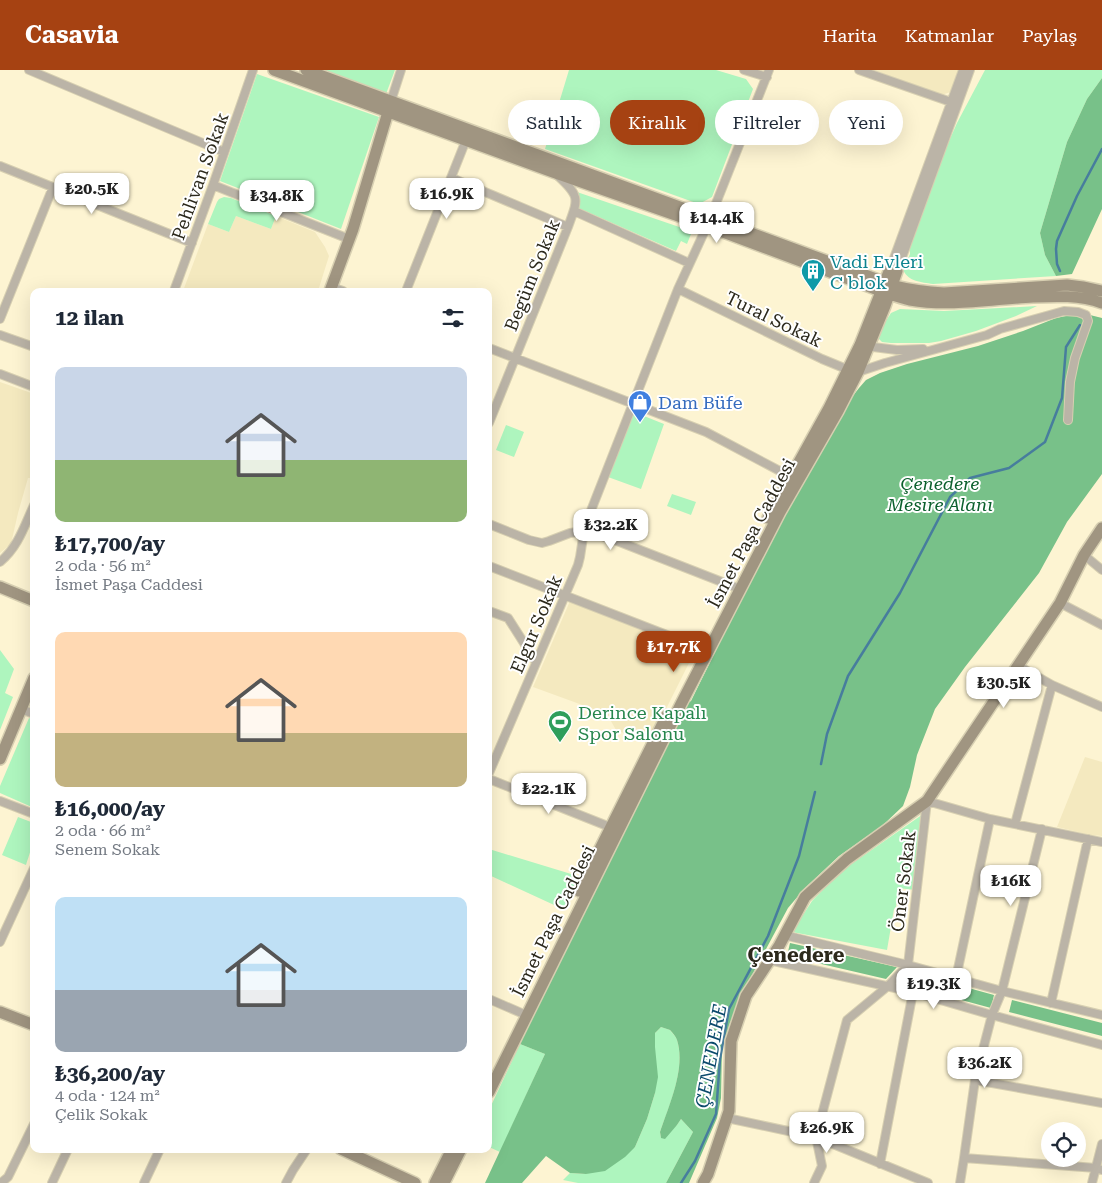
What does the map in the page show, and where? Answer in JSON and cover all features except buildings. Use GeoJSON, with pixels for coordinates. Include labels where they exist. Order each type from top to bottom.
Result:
{"type":"FeatureCollection","features":[{"type":"Feature","properties":{"kind":"main road"},"geometry":{"type":"LineString","coordinates":[[274,70],[390,107],[862,279],[895,301],[909,295],[933,302],[1062,296],[1081,297],[1102,303]]}},
{"type":"Feature","properties":{"kind":"main road"},"geometry":{"type":"LineString","coordinates":[[306,70],[466,140],[553,172],[708,223]]}},
{"type":"Feature","properties":{"kind":"main road"},"geometry":{"type":"LineString","coordinates":[[331,288],[349,239],[390,107]]}},
{"type":"Feature","properties":{"kind":"main road"},"geometry":{"type":"LineString","coordinates":[[862,279],[894,270],[909,295]]}},
{"type":"Feature","properties":{"kind":"main road","name":"İsmet Paşa Caddesi"},"geometry":{"type":"LineString","coordinates":[[492,1085],[523,1014],[614,828],[651,744],[705,650],[774,506],[794,478],[829,408],[853,371],[894,270]]}},
{"type":"Feature","properties":{"kind":"main road"},"geometry":{"type":"LineString","coordinates":[[862,279],[874,294],[909,295],[1067,285],[1102,291]]}},
{"type":"Feature","properties":{"kind":"main road"},"geometry":{"type":"LineString","coordinates":[[703,1183],[708,1174],[729,1110],[731,1041],[746,996],[770,960],[805,897],[847,859],[927,801],[1060,603],[1084,555],[1102,528]]}},
{"type":"Feature","properties":{"kind":"main road"},"geometry":{"type":"LineString","coordinates":[[0,587],[30,599]]}},
{"type":"Feature","properties":{"kind":"main road"},"geometry":{"type":"LineString","coordinates":[[0,759],[30,687]]}},
{"type":"Feature","properties":{"kind":"main road"},"geometry":{"type":"LineString","coordinates":[[0,1012],[30,1023]]}},
{"type":"Feature","properties":{"kind":"main road","name":"İsmet Paşa Caddesi"},"geometry":{"type":"LineString","coordinates":[[492,1069],[523,1014]]}},
{"type":"Feature","properties":{"kind":"main road"},"geometry":{"type":"LineString","coordinates":[[350,1153],[415,1183]]}},
{"type":"Feature","properties":{"kind":"main road"},"geometry":{"type":"LineString","coordinates":[[435,1183],[450,1153]]}},
{"type":"Feature","properties":{"kind":"main road"},"geometry":{"type":"LineString","coordinates":[[444,1183],[459,1153]]}},
{"type":"Feature","properties":{"kind":"street"},"geometry":{"type":"LineString","coordinates":[[29,70],[224,152]]}},
{"type":"Feature","properties":{"kind":"street","name":"Pehlivan Sokak"},"geometry":{"type":"LineString","coordinates":[[175,288],[214,185],[253,70]]}},
{"type":"Feature","properties":{"kind":"street"},"geometry":{"type":"LineString","coordinates":[[390,107],[402,70]]}},
{"type":"Feature","properties":{"kind":"street"},"geometry":{"type":"LineString","coordinates":[[744,70],[768,74]]}},
{"type":"Feature","properties":{"kind":"street"},"geometry":{"type":"LineString","coordinates":[[859,70],[955,102]]}},
{"type":"Feature","properties":{"kind":"street"},"geometry":{"type":"LineString","coordinates":[[955,102],[963,70]]}},
{"type":"Feature","properties":{"kind":"street"},"geometry":{"type":"LineString","coordinates":[[894,270],[955,102],[970,70]]}},
{"type":"Feature","properties":{"kind":"street","name":"Elgur Sokak"},"geometry":{"type":"LineString","coordinates":[[492,766],[578,565],[584,531],[592,508],[678,289],[708,223],[768,74]]}},
{"type":"Feature","properties":{"kind":"street"},"geometry":{"type":"LineString","coordinates":[[407,288],[466,140]]}},
{"type":"Feature","properties":{"kind":"street"},"geometry":{"type":"LineString","coordinates":[[0,166],[192,243]]}},
{"type":"Feature","properties":{"kind":"street","name":"Begüm Sokak"},"geometry":{"type":"LineString","coordinates":[[492,416],[576,204],[574,193],[569,186],[553,172]]}},
{"type":"Feature","properties":{"kind":"street"},"geometry":{"type":"LineString","coordinates":[[452,178],[568,227]]}},
{"type":"Feature","properties":{"kind":"street"},"geometry":{"type":"LineString","coordinates":[[214,185],[349,239]]}},
{"type":"Feature","properties":{"kind":"street"},"geometry":{"type":"LineString","coordinates":[[0,319],[53,188]]}},
{"type":"Feature","properties":{"kind":"street"},"geometry":{"type":"LineString","coordinates":[[574,211],[689,263]]}},
{"type":"Feature","properties":{"kind":"street","name":"Tural Sokak"},"geometry":{"type":"LineString","coordinates":[[678,289],[822,359],[853,371]]}},
{"type":"Feature","properties":{"kind":"street"},"geometry":{"type":"LineString","coordinates":[[853,371],[987,335],[1000,329],[1064,311],[1078,312],[1086,315],[1088,321],[1075,358],[1070,382],[1068,420]]}},
{"type":"Feature","properties":{"kind":"street"},"geometry":{"type":"LineString","coordinates":[[0,335],[30,346]]}},
{"type":"Feature","properties":{"kind":"street"},"geometry":{"type":"LineString","coordinates":[[864,346],[898,350],[935,349]]}},
{"type":"Feature","properties":{"kind":"street"},"geometry":{"type":"LineString","coordinates":[[492,349],[706,432],[794,478]]}},
{"type":"Feature","properties":{"kind":"street"},"geometry":{"type":"LineString","coordinates":[[0,374],[30,385]]}},
{"type":"Feature","properties":{"kind":"street"},"geometry":{"type":"LineString","coordinates":[[0,562],[16,544],[30,514]]}},
{"type":"Feature","properties":{"kind":"street"},"geometry":{"type":"LineString","coordinates":[[492,525],[529,540],[542,543],[570,533],[584,531],[612,539],[736,588]]}},
{"type":"Feature","properties":{"kind":"street"},"geometry":{"type":"LineString","coordinates":[[1084,555],[1102,570]]}},
{"type":"Feature","properties":{"kind":"street"},"geometry":{"type":"LineString","coordinates":[[492,567],[705,650]]}},
{"type":"Feature","properties":{"kind":"street"},"geometry":{"type":"LineString","coordinates":[[1060,603],[1102,625]]}},
{"type":"Feature","properties":{"kind":"street"},"geometry":{"type":"LineString","coordinates":[[492,612],[508,618],[536,662]]}},
{"type":"Feature","properties":{"kind":"street"},"geometry":{"type":"LineString","coordinates":[[1017,665],[1052,685],[1102,707]]}},
{"type":"Feature","properties":{"kind":"street"},"geometry":{"type":"LineString","coordinates":[[1015,824],[1052,685]]}},
{"type":"Feature","properties":{"kind":"street"},"geometry":{"type":"LineString","coordinates":[[21,708],[30,712]]}},
{"type":"Feature","properties":{"kind":"street"},"geometry":{"type":"LineString","coordinates":[[492,780],[614,828]]}},
{"type":"Feature","properties":{"kind":"street"},"geometry":{"type":"LineString","coordinates":[[0,801],[30,812]]}},
{"type":"Feature","properties":{"kind":"street"},"geometry":{"type":"LineString","coordinates":[[927,801],[1015,824],[1102,842]]}},
{"type":"Feature","properties":{"kind":"street","name":"Öner Sokak"},"geometry":{"type":"LineString","coordinates":[[908,965],[927,801]]}},
{"type":"Feature","properties":{"kind":"street"},"geometry":{"type":"LineString","coordinates":[[956,978],[990,818]]}},
{"type":"Feature","properties":{"kind":"street"},"geometry":{"type":"LineString","coordinates":[[960,1183],[975,1080],[992,1015],[1002,991],[1042,829]]}},
{"type":"Feature","properties":{"kind":"street"},"geometry":{"type":"LineString","coordinates":[[1051,1003],[1088,839]]}},
{"type":"Feature","properties":{"kind":"street"},"geometry":{"type":"LineString","coordinates":[[0,942],[30,877]]}},
{"type":"Feature","properties":{"kind":"street"},"geometry":{"type":"LineString","coordinates":[[784,935],[1102,1015]]}},
{"type":"Feature","properties":{"kind":"street"},"geometry":{"type":"LineString","coordinates":[[770,960],[913,992],[1102,1045]]}},
{"type":"Feature","properties":{"kind":"street"},"geometry":{"type":"LineString","coordinates":[[814,1183],[822,1166],[816,1137],[847,1020],[888,986],[908,965]]}},
{"type":"Feature","properties":{"kind":"street"},"geometry":{"type":"LineString","coordinates":[[880,1164],[913,992]]}},
{"type":"Feature","properties":{"kind":"street"},"geometry":{"type":"LineString","coordinates":[[492,1000],[523,1014]]}},
{"type":"Feature","properties":{"kind":"street"},"geometry":{"type":"LineString","coordinates":[[975,1080],[1102,1103]]}},
{"type":"Feature","properties":{"kind":"street"},"geometry":{"type":"LineString","coordinates":[[727,1118],[816,1137],[928,1183]]}},
{"type":"Feature","properties":{"kind":"street"},"geometry":{"type":"LineString","coordinates":[[1,1183],[8,1177],[30,1132]]}},
{"type":"Feature","properties":{"kind":"street"},"geometry":{"type":"LineString","coordinates":[[1092,1183],[1099,1169],[1102,1144]]}},
{"type":"Feature","properties":{"kind":"street"},"geometry":{"type":"LineString","coordinates":[[52,1183],[66,1153]]}},
{"type":"Feature","properties":{"kind":"street"},"geometry":{"type":"LineString","coordinates":[[144,1183],[158,1153]]}},
{"type":"Feature","properties":{"kind":"street"},"geometry":{"type":"LineString","coordinates":[[286,1183],[304,1153]]}},
{"type":"Feature","properties":{"kind":"street"},"geometry":{"type":"LineString","coordinates":[[964,1158],[1099,1169]]}},
{"type":"Feature","properties":{"kind":"street"},"geometry":{"type":"LineString","coordinates":[[902,1183],[903,1173]]}},
{"type":"Feature","properties":{"kind":"shaded area"},"geometry":{"type":"Polygon","coordinates":[[[874,70],[961,70],[954,91],[941,95],[874,70]]]}},
{"type":"Feature","properties":{"kind":"shaded area"},"geometry":{"type":"Polygon","coordinates":[[[236,216],[271,229],[276,216],[315,232],[329,256],[319,288],[184,288],[208,224],[229,232],[236,216]]]}},
{"type":"Feature","properties":{"kind":"shaded area"},"geometry":{"type":"Polygon","coordinates":[[[0,382],[30,393],[30,478],[28,478],[11,544],[0,553],[0,382]]]}},
{"type":"Feature","properties":{"kind":"shaded area"},"geometry":{"type":"Polygon","coordinates":[[[570,601],[692,647],[694,653],[649,743],[616,730],[607,714],[533,687],[570,601]]]}},
{"type":"Feature","properties":{"kind":"shaded area"},"geometry":{"type":"Polygon","coordinates":[[[1085,757],[1102,762],[1102,836],[1057,827],[1085,757]]]}},
{"type":"Feature","properties":{"kind":"green space"},"geometry":{"type":"Polygon","coordinates":[[[321,70],[395,70],[386,94],[321,70]]]}},
{"type":"Feature","properties":{"kind":"green space"},"geometry":{"type":"Polygon","coordinates":[[[569,70],[716,70],[746,79],[753,89],[749,100],[715,100],[715,145],[732,145],[712,197],[699,204],[545,149],[546,145],[600,145],[600,100],[560,100],[569,70]]]}},
{"type":"Feature","properties":{"kind":"green space"},"geometry":{"type":"Polygon","coordinates":[[[985,70],[1102,70],[1102,78],[1087,99],[1067,142],[1040,233],[1045,255],[1056,276],[933,284],[916,281],[903,270],[910,254],[909,243],[957,123],[985,70]]]}},
{"type":"Feature","properties":{"kind":"green space"},"geometry":{"type":"Polygon","coordinates":[[[257,74],[379,117],[341,229],[220,181],[257,74]]]}},
{"type":"Feature","properties":{"kind":"green space"},"geometry":{"type":"Polygon","coordinates":[[[1102,78],[1102,209],[1072,274],[1056,276],[1045,255],[1040,233],[1067,142],[1087,99],[1102,78]]]}},
{"type":"Feature","properties":{"kind":"green space"},"geometry":{"type":"Polygon","coordinates":[[[577,192],[688,230],[691,234],[687,244],[681,241],[676,251],[578,208],[579,199],[577,192]]]}},
{"type":"Feature","properties":{"kind":"green space"},"geometry":{"type":"Polygon","coordinates":[[[224,197],[276,216],[271,229],[236,216],[229,232],[208,224],[217,202],[224,197]]]}},
{"type":"Feature","properties":{"kind":"green space"},"geometry":{"type":"Polygon","coordinates":[[[1037,306],[976,331],[941,341],[929,343],[891,343],[882,342],[878,338],[882,327],[891,313],[900,309],[944,311],[1037,306]]]}},
{"type":"Feature","properties":{"kind":"green space","name":"Çenedere Mesire Alanı"},"geometry":{"type":"Polygon","coordinates":[[[1071,315],[1090,315],[1102,318],[1102,474],[1067,522],[1039,573],[965,667],[935,709],[917,755],[910,787],[903,806],[882,826],[839,856],[805,888],[788,908],[744,990],[730,1023],[722,1048],[721,1098],[717,1118],[689,1183],[666,1183],[693,1132],[681,1119],[665,1139],[661,1138],[660,1132],[678,1074],[679,1051],[677,1040],[670,1030],[661,1027],[655,1033],[658,1077],[655,1093],[647,1119],[635,1147],[625,1157],[605,1171],[586,1174],[570,1173],[546,1156],[522,1183],[485,1183],[545,1054],[520,1044],[545,989],[686,704],[691,701],[783,514],[849,401],[866,380],[880,373],[907,364],[978,346],[1056,318],[1071,315]]]}},
{"type":"Feature","properties":{"kind":"green space"},"geometry":{"type":"Polygon","coordinates":[[[634,412],[664,424],[641,489],[608,477],[634,412]]]}},
{"type":"Feature","properties":{"kind":"green space"},"geometry":{"type":"Polygon","coordinates":[[[506,425],[524,432],[514,457],[496,450],[506,425]]]}},
{"type":"Feature","properties":{"kind":"green space"},"geometry":{"type":"Polygon","coordinates":[[[672,494],[696,502],[691,515],[667,506],[672,494]]]}},
{"type":"Feature","properties":{"kind":"green space"},"geometry":{"type":"Polygon","coordinates":[[[0,650],[14,669],[5,693],[13,697],[0,730],[0,650]]]}},
{"type":"Feature","properties":{"kind":"green space"},"geometry":{"type":"Polygon","coordinates":[[[30,718],[30,806],[0,793],[0,786],[30,718]]]}},
{"type":"Feature","properties":{"kind":"green space"},"geometry":{"type":"Polygon","coordinates":[[[926,812],[915,890],[898,888],[887,950],[792,932],[812,901],[840,872],[926,812]]]}},
{"type":"Feature","properties":{"kind":"green space"},"geometry":{"type":"Polygon","coordinates":[[[18,817],[30,822],[30,851],[26,865],[2,855],[18,817]]]}},
{"type":"Feature","properties":{"kind":"green space"},"geometry":{"type":"Polygon","coordinates":[[[492,850],[581,877],[565,910],[492,876],[492,850]]]}},
{"type":"Feature","properties":{"kind":"green space"},"geometry":{"type":"Polygon","coordinates":[[[790,943],[897,967],[886,979],[787,956],[790,943]]]}},
{"type":"Feature","properties":{"kind":"green space"},"geometry":{"type":"Polygon","coordinates":[[[914,973],[994,995],[991,1008],[906,985],[914,973]]]}},
{"type":"Feature","properties":{"kind":"green space"},"geometry":{"type":"Polygon","coordinates":[[[1012,1000],[1102,1023],[1102,1036],[1009,1012],[1012,1000]]]}},
{"type":"Feature","properties":{"kind":"green space"},"geometry":{"type":"Polygon","coordinates":[[[661,1027],[670,1030],[676,1039],[679,1063],[672,1099],[660,1132],[661,1138],[677,1125],[681,1119],[693,1132],[666,1183],[578,1183],[563,1180],[570,1173],[586,1174],[635,1147],[647,1119],[655,1093],[655,1033],[661,1027]]]}},
{"type":"Feature","properties":{"kind":"green space"},"geometry":{"type":"Polygon","coordinates":[[[520,1044],[545,1054],[500,1152],[492,1148],[492,1104],[520,1044]]]}},
{"type":"Feature","properties":{"kind":"waterway","name":"Çenedere"},"geometry":{"type":"LineString","coordinates":[[1060,271],[1057,264],[1057,241],[1077,196],[1102,149]]}},
{"type":"Feature","properties":{"kind":"waterway"},"geometry":{"type":"LineString","coordinates":[[821,764],[827,734],[848,676],[900,593],[950,497],[970,478],[1009,468],[1045,442],[1062,398],[1066,347],[1080,325]]}},
{"type":"Feature","properties":{"kind":"waterway","name":"ÇENEDERE"},"geometry":{"type":"LineString","coordinates":[[681,1183],[695,1161],[716,1114],[720,1059],[729,1009],[768,936],[799,856],[815,792]]}},
{"type":"Feature","properties":{"kind":"place","name":"Vadi Evleri C blok"},"geometry":{"type":"Point","coordinates":[813,292]}},
{"type":"Feature","properties":{"kind":"place","name":"Dam Büfe"},"geometry":{"type":"Point","coordinates":[640,423]}},
{"type":"Feature","properties":{"kind":"place","name":"Derince Kapalı Spor Salonu"},"geometry":{"type":"Point","coordinates":[560,743]}},
{"type":"Feature","properties":{"kind":"district","name":"Çenedere"},"geometry":{"type":"Point","coordinates":[796,955]}}]}
